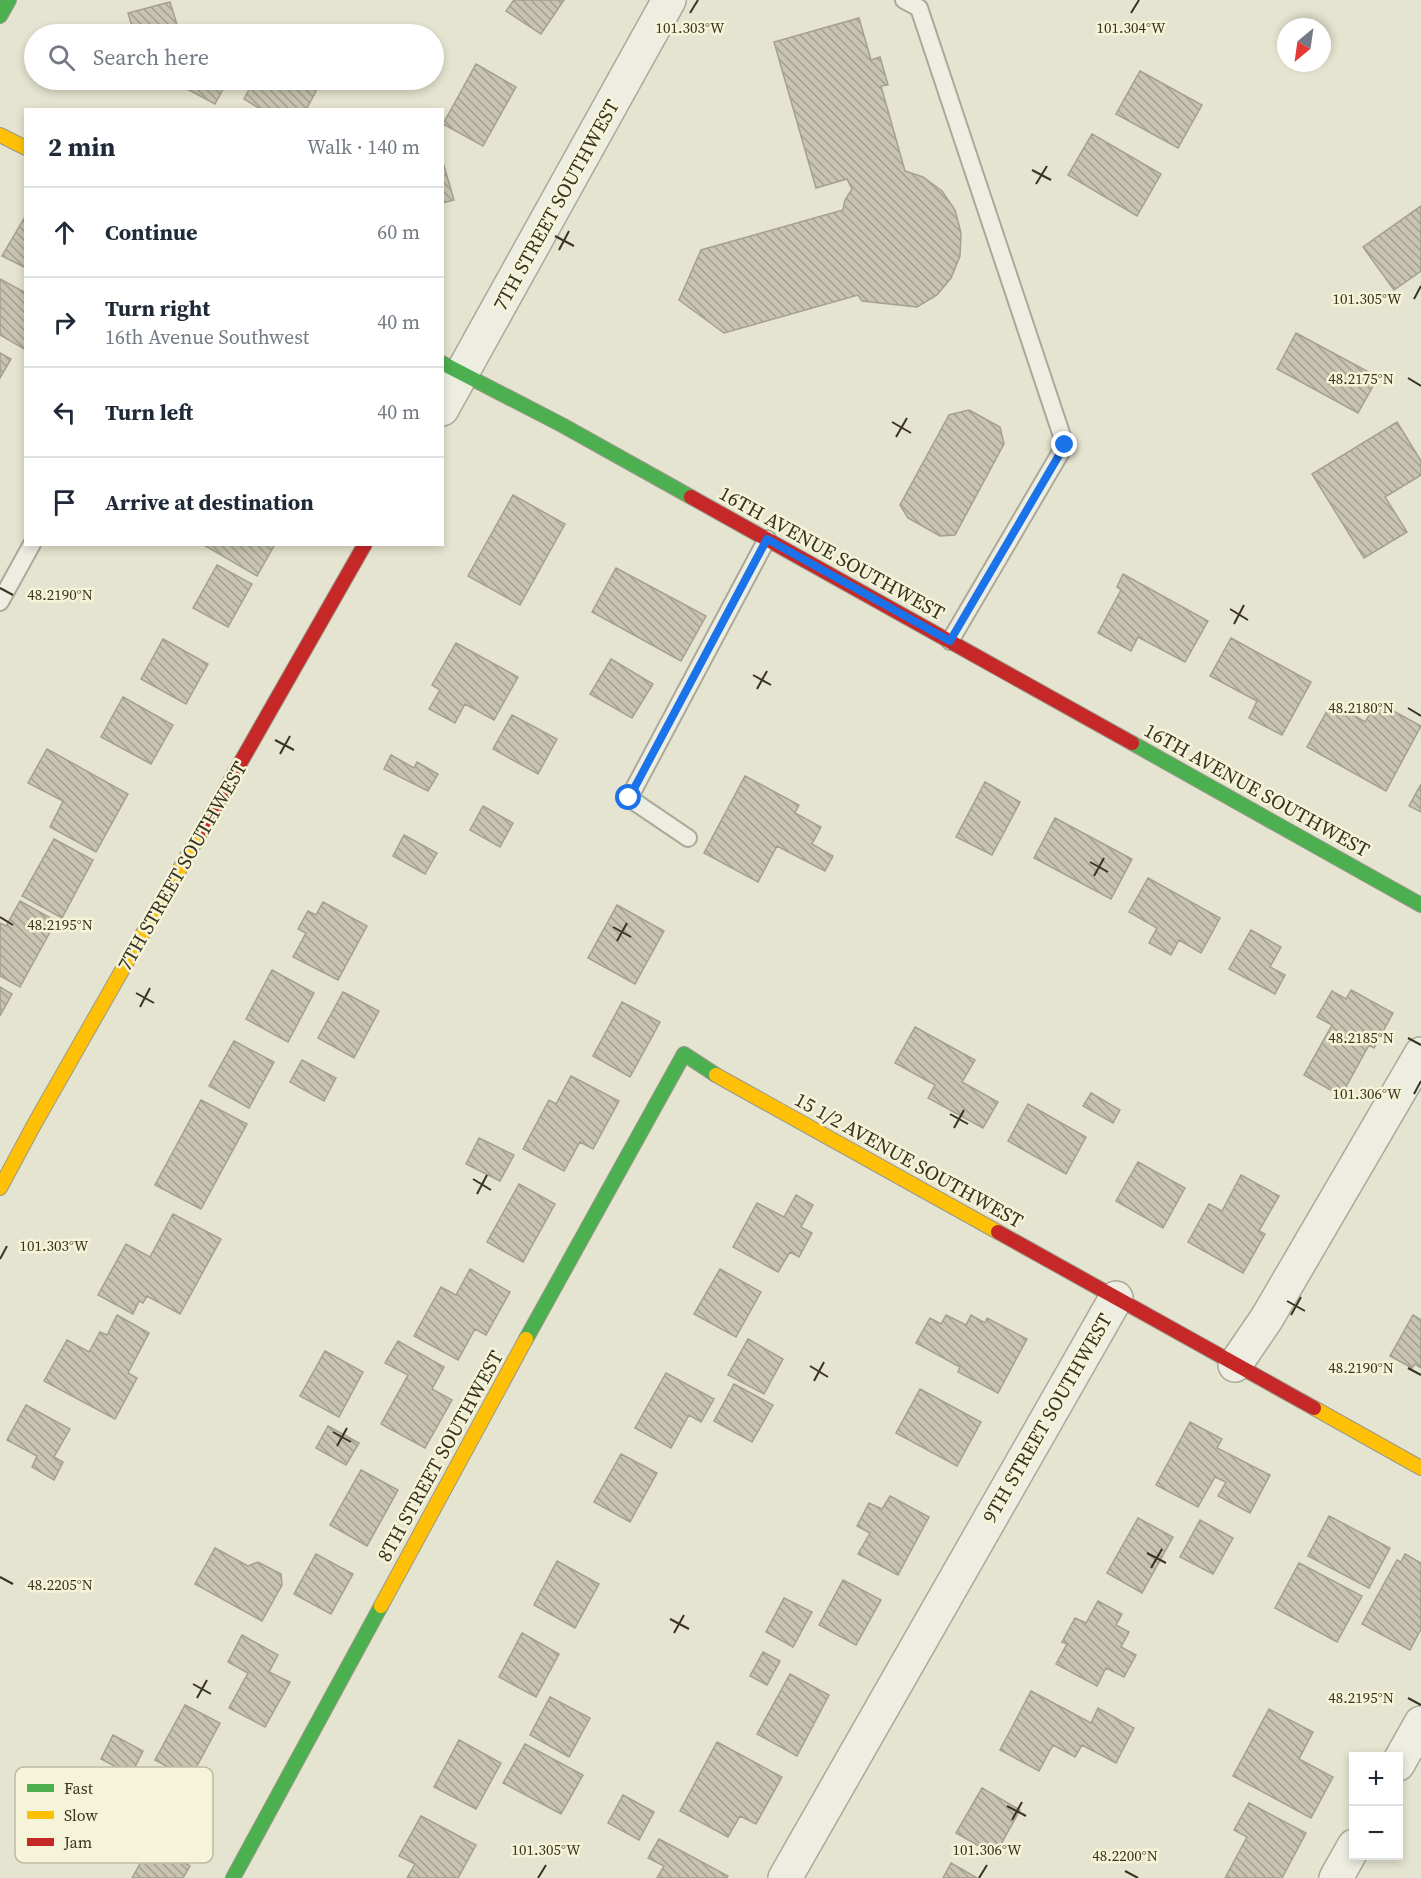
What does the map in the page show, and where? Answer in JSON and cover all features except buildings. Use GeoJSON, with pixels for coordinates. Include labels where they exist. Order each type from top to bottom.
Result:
{"type":"FeatureCollection","features":[{"type":"Feature","properties":{"kind":"street"},"geometry":{"type":"LineString","coordinates":[[0,16],[9,0]]}},
{"type":"Feature","properties":{"kind":"street","name":"7TH STREET SOUTHWEST"},"geometry":{"type":"LineString","coordinates":[[444,402],[453,368],[669,0]]}},
{"type":"Feature","properties":{"kind":"street"},"geometry":{"type":"LineString","coordinates":[[0,135],[24,147]]}},
{"type":"Feature","properties":{"kind":"street","name":"16TH AVENUE SOUTHWEST"},"geometry":{"type":"LineString","coordinates":[[453,368],[562,425],[1421,904]]}},
{"type":"Feature","properties":{"kind":"street","name":"7TH STREET SOUTHWEST"},"geometry":{"type":"LineString","coordinates":[[0,1188],[364,546]]}},
{"type":"Feature","properties":{"kind":"street","name":"15 1/2 AVENUE SOUTHWEST"},"geometry":{"type":"LineString","coordinates":[[684,1054],[716,1075],[1116,1298]]}},
{"type":"Feature","properties":{"kind":"street","name":"8TH STREET SOUTHWEST"},"geometry":{"type":"LineString","coordinates":[[233,1878],[541,1311],[684,1054]]}},
{"type":"Feature","properties":{"kind":"street"},"geometry":{"type":"LineString","coordinates":[[1421,1054],[1267,1318],[1235,1365],[1421,1468]]}},
{"type":"Feature","properties":{"kind":"street","name":"9TH STREET SOUTHWEST"},"geometry":{"type":"LineString","coordinates":[[785,1878],[1116,1298],[1235,1365]]}},
{"type":"Feature","properties":{"kind":"street"},"geometry":{"type":"LineString","coordinates":[[1403,1755],[1421,1724]]}},
{"type":"Feature","properties":{"kind":"street"},"geometry":{"type":"LineString","coordinates":[[1336,1878],[1349,1854]]}},
{"type":"Feature","properties":{"kind":"lane"},"geometry":{"type":"LineString","coordinates":[[904,0],[920,8],[1065,445],[950,641]]}},
{"type":"Feature","properties":{"kind":"lane"},"geometry":{"type":"LineString","coordinates":[[688,838],[629,798],[767,539]]}},
{"type":"Feature","properties":{"kind":"lane"},"geometry":{"type":"LineString","coordinates":[[0,602],[31,546]]}},
{"type":"Feature","properties":{"kind":"traffic: fast"},"geometry":{"type":"LineString","coordinates":[[0,16],[9,0]]}},
{"type":"Feature","properties":{"kind":"traffic: fast"},"geometry":{"type":"LineString","coordinates":[[444,364],[562,425],[691,497]]}},
{"type":"Feature","properties":{"kind":"traffic: fast"},"geometry":{"type":"LineString","coordinates":[[1132,743],[1421,905]]}},
{"type":"Feature","properties":{"kind":"traffic: fast"},"geometry":{"type":"LineString","coordinates":[[526,1339],[684,1054],[716,1075]]}},
{"type":"Feature","properties":{"kind":"traffic: fast"},"geometry":{"type":"LineString","coordinates":[[233,1878],[381,1606]]}},
{"type":"Feature","properties":{"kind":"traffic: slow"},"geometry":{"type":"LineString","coordinates":[[0,135],[24,147]]}},
{"type":"Feature","properties":{"kind":"traffic: slow"},"geometry":{"type":"LineString","coordinates":[[0,1188],[202,830]]}},
{"type":"Feature","properties":{"kind":"traffic: slow"},"geometry":{"type":"LineString","coordinates":[[716,1075],[998,1232]]}},
{"type":"Feature","properties":{"kind":"traffic: slow"},"geometry":{"type":"LineString","coordinates":[[381,1606],[526,1339]]}},
{"type":"Feature","properties":{"kind":"traffic: slow"},"geometry":{"type":"LineString","coordinates":[[1314,1408],[1421,1468]]}},
{"type":"Feature","properties":{"kind":"traffic: jam"},"geometry":{"type":"LineString","coordinates":[[691,497],[1132,743]]}},
{"type":"Feature","properties":{"kind":"traffic: jam"},"geometry":{"type":"LineString","coordinates":[[202,830],[364,546]]}},
{"type":"Feature","properties":{"kind":"traffic: jam"},"geometry":{"type":"LineString","coordinates":[[998,1232],[1314,1408]]}},
{"type":"Feature","properties":{"kind":"route"},"geometry":{"type":"LineString","coordinates":[[629,798],[767,539],[950,641],[1065,445]]}}]}
